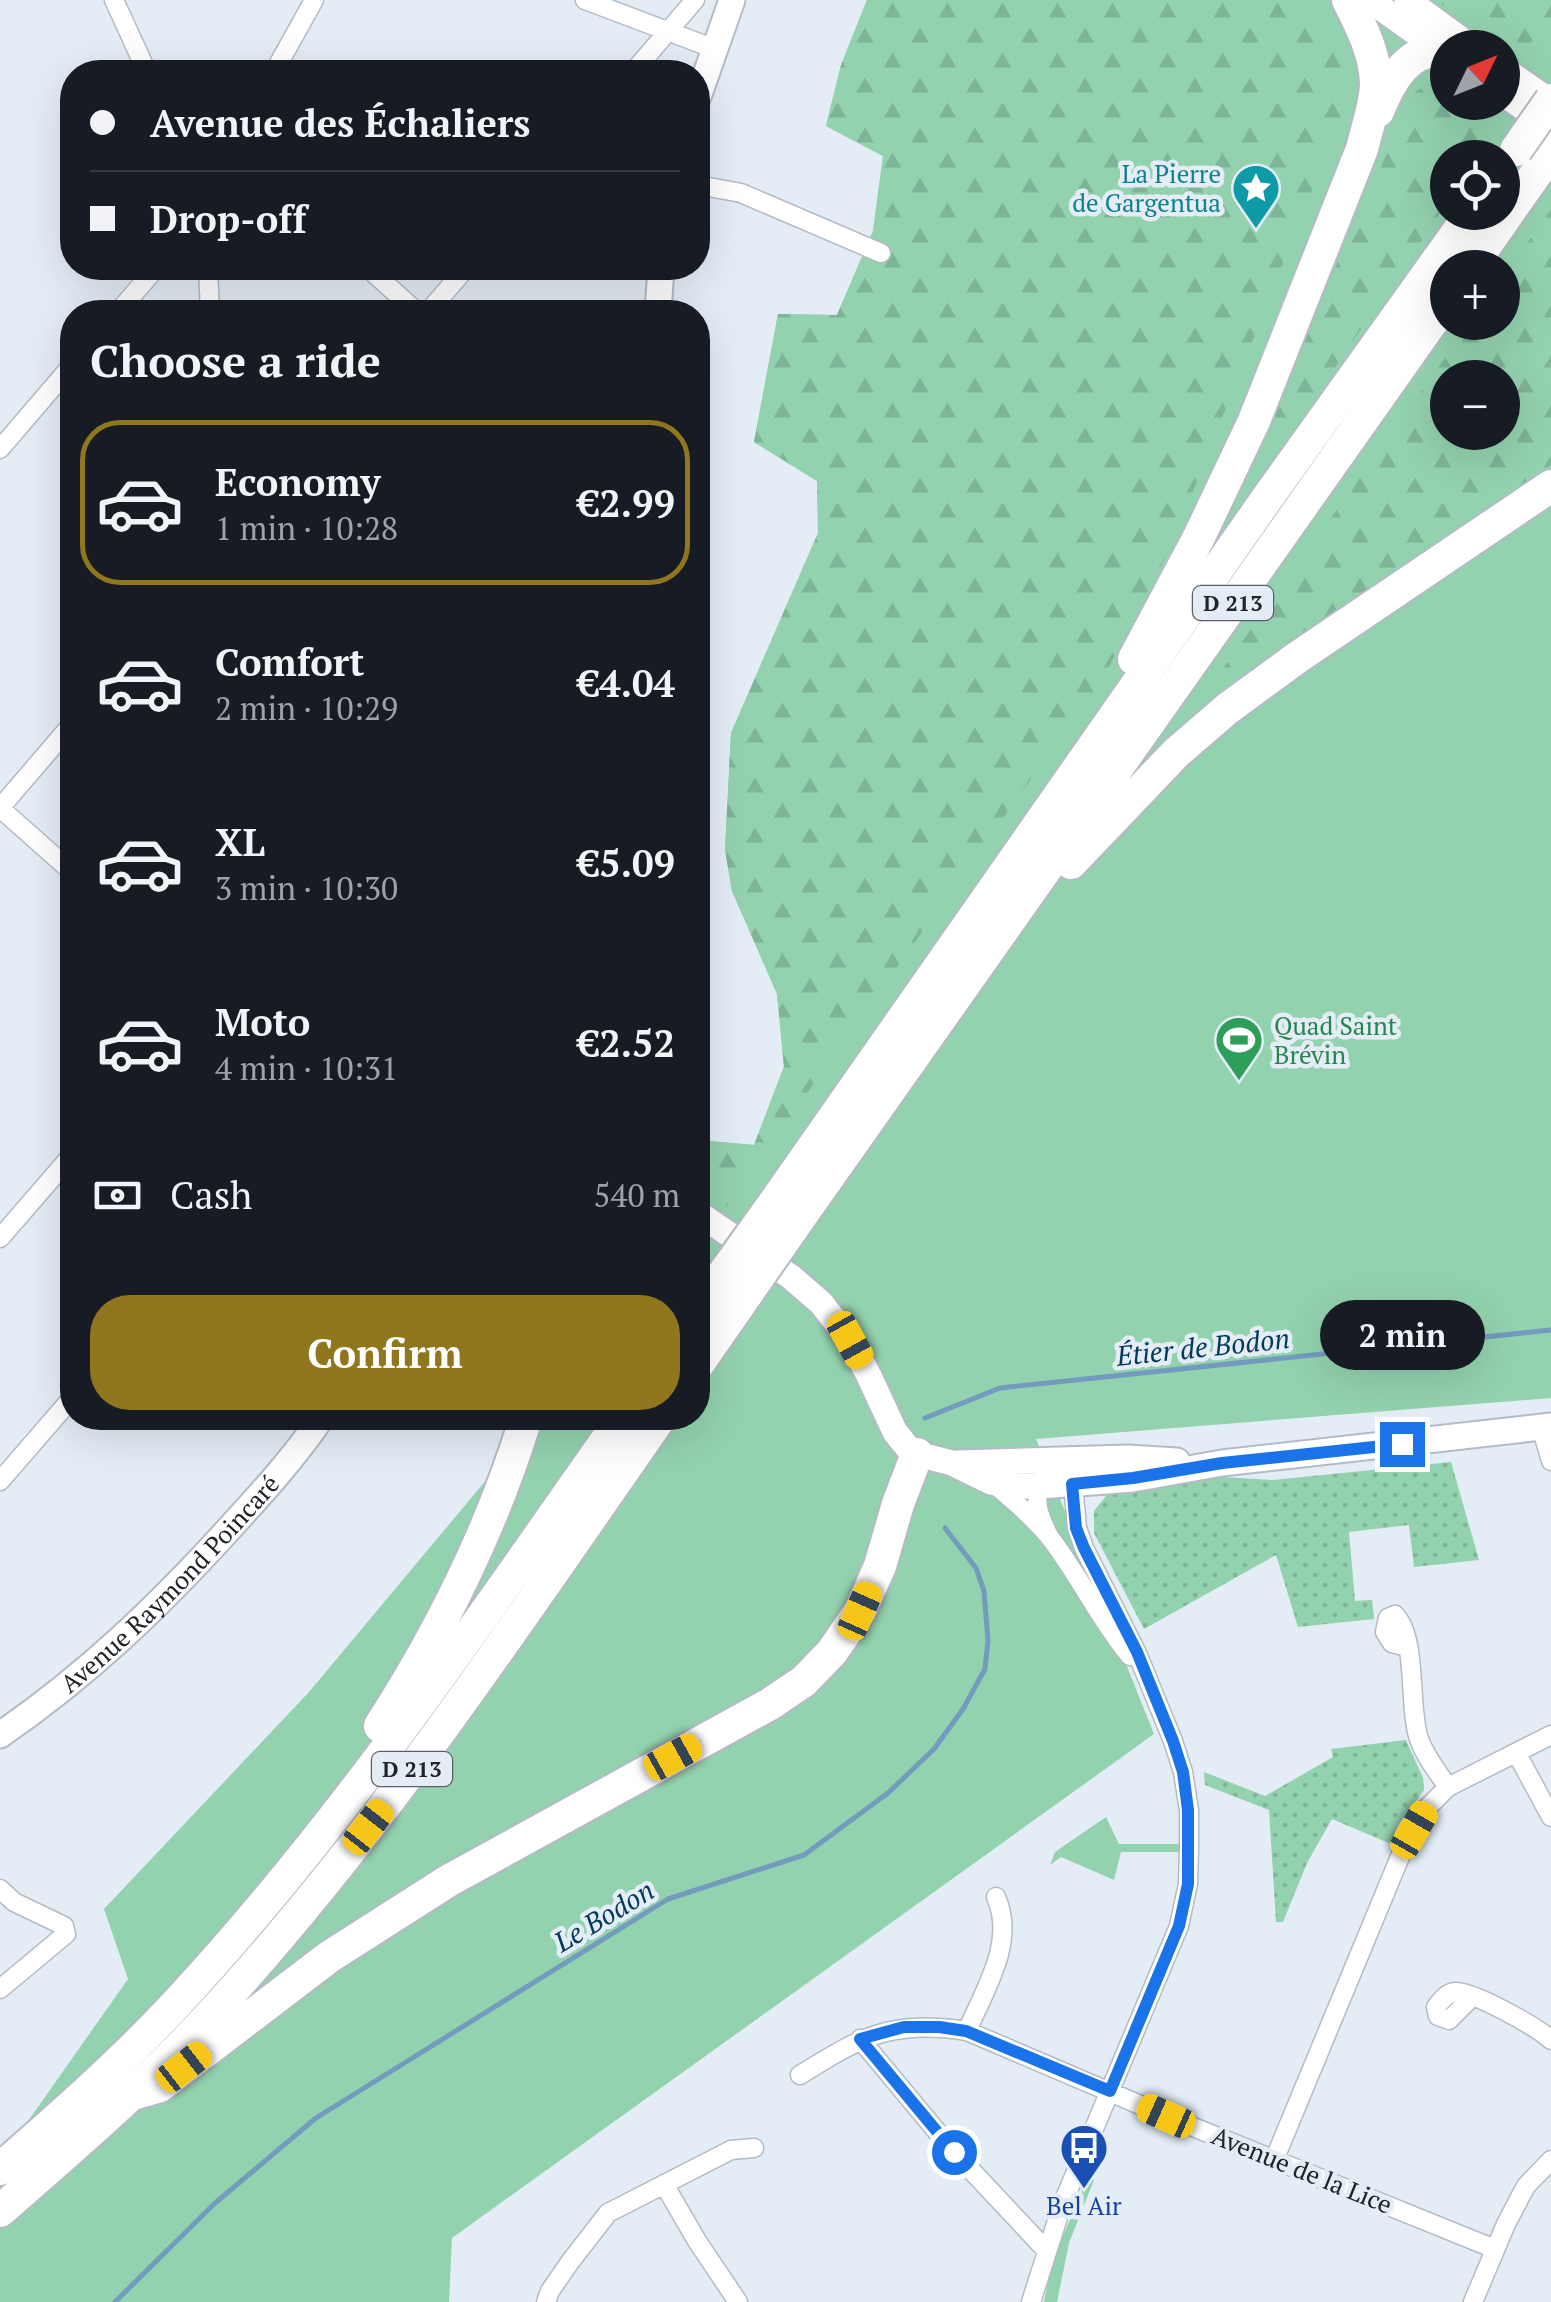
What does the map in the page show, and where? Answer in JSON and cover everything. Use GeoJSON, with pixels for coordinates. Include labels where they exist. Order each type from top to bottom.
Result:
{"type":"FeatureCollection","features":[{"type":"Feature","properties":{"kind":"highway"},"geometry":{"type":"LineString","coordinates":[[1348,0],[1370,51],[1376,83],[1362,149]]}},
{"type":"Feature","properties":{"kind":"highway"},"geometry":{"type":"LineString","coordinates":[[1088,756],[1094,722],[1127,674],[1200,537],[1254,421],[1388,88],[1411,59],[1430,52]]}},
{"type":"Feature","properties":{"kind":"highway"},"geometry":{"type":"LineString","coordinates":[[1480,250],[1527,160],[1551,101]]}},
{"type":"Feature","properties":{"kind":"highway","name":"D 213"},"geometry":{"type":"LineString","coordinates":[[710,1338],[736,1282],[1088,756],[1459,230]]}},
{"type":"Feature","properties":{"kind":"highway","name":"D 213"},"geometry":{"type":"LineString","coordinates":[[790,1206],[1019,907],[1430,325]]}},
{"type":"Feature","properties":{"kind":"highway"},"geometry":{"type":"LineString","coordinates":[[1019,907],[1041,896],[1152,777],[1226,709],[1551,486]]}},
{"type":"Feature","properties":{"kind":"highway","name":"D 213"},"geometry":{"type":"LineString","coordinates":[[710,1302],[736,1282]]}},
{"type":"Feature","properties":{"kind":"highway"},"geometry":{"type":"LineString","coordinates":[[347,1802],[356,1764],[430,1641],[475,1549],[522,1430]]}},
{"type":"Feature","properties":{"kind":"highway","name":"D 213"},"geometry":{"type":"LineString","coordinates":[[0,2169],[79,2100],[178,2002],[272,1894],[414,1712],[614,1430]]}},
{"type":"Feature","properties":{"kind":"highway","name":"D 213"},"geometry":{"type":"LineString","coordinates":[[0,2211],[132,2094],[257,1962],[368,1827],[440,1730],[652,1430]]}},
{"type":"Feature","properties":{"kind":"highway"},"geometry":{"type":"LineString","coordinates":[[132,2094],[160,2086],[329,1957],[448,1881],[770,1704],[804,1681],[832,1652],[860,1611],[880,1566],[917,1454]]}},
{"type":"Feature","properties":{"kind":"street"},"geometry":{"type":"LineString","coordinates":[[114,0],[142,60]]}},
{"type":"Feature","properties":{"kind":"street"},"geometry":{"type":"LineString","coordinates":[[281,60],[314,0]]}},
{"type":"Feature","properties":{"kind":"street"},"geometry":{"type":"LineString","coordinates":[[585,0],[714,49]]}},
{"type":"Feature","properties":{"kind":"street"},"geometry":{"type":"LineString","coordinates":[[644,60],[695,0]]}},
{"type":"Feature","properties":{"kind":"street"},"geometry":{"type":"LineString","coordinates":[[710,61],[732,0]]}},
{"type":"Feature","properties":{"kind":"street"},"geometry":{"type":"LineString","coordinates":[[1370,0],[1430,42]]}},
{"type":"Feature","properties":{"kind":"street"},"geometry":{"type":"LineString","coordinates":[[1406,0],[1448,30]]}},
{"type":"Feature","properties":{"kind":"street"},"geometry":{"type":"LineString","coordinates":[[1520,80],[1551,101]]}},
{"type":"Feature","properties":{"kind":"street"},"geometry":{"type":"LineString","coordinates":[[1520,105],[1551,126]]}},
{"type":"Feature","properties":{"kind":"street"},"geometry":{"type":"LineString","coordinates":[[710,187],[741,193],[881,253]]}},
{"type":"Feature","properties":{"kind":"street"},"geometry":{"type":"LineString","coordinates":[[128,300],[146,280]]}},
{"type":"Feature","properties":{"kind":"street"},"geometry":{"type":"LineString","coordinates":[[382,280],[404,300]]}},
{"type":"Feature","properties":{"kind":"street"},"geometry":{"type":"LineString","coordinates":[[438,300],[456,280]]}},
{"type":"Feature","properties":{"kind":"street"},"geometry":{"type":"LineString","coordinates":[[0,449],[60,379]]}},
{"type":"Feature","properties":{"kind":"street"},"geometry":{"type":"LineString","coordinates":[[60,738],[0,808],[60,861]]}},
{"type":"Feature","properties":{"kind":"street"},"geometry":{"type":"LineString","coordinates":[[0,1238],[60,1169]]}},
{"type":"Feature","properties":{"kind":"street"},"geometry":{"type":"LineString","coordinates":[[710,1221],[791,1277],[821,1304],[850,1340],[895,1432],[908,1448],[991,1482],[1019,1505],[1048,1536],[1115,1638],[1145,1674]]}},
{"type":"Feature","properties":{"kind":"street"},"geometry":{"type":"LineString","coordinates":[[0,1481],[60,1412]]}},
{"type":"Feature","properties":{"kind":"street"},"geometry":{"type":"LineString","coordinates":[[991,1482],[1038,1486],[1133,1478],[1222,1463],[1546,1427],[1551,1461]]}},
{"type":"Feature","properties":{"kind":"street","name":"Avenue Raymond Poincaré"},"geometry":{"type":"LineString","coordinates":[[0,1735],[88,1670],[168,1596],[273,1480],[309,1430]]}},
{"type":"Feature","properties":{"kind":"street"},"geometry":{"type":"LineString","coordinates":[[952,1463],[1128,1458],[1222,1463]]}},
{"type":"Feature","properties":{"kind":"street"},"geometry":{"type":"LineString","coordinates":[[1031,2302],[1062,2206],[1179,1926],[1188,1884],[1188,1810],[1183,1772],[1173,1741],[1076,1528],[1072,1484],[1051,1460]]}},
{"type":"Feature","properties":{"kind":"street"},"geometry":{"type":"LineString","coordinates":[[1048,1536],[1038,1512],[1038,1486],[1051,1460]]}},
{"type":"Feature","properties":{"kind":"street"},"geometry":{"type":"LineString","coordinates":[[1407,1646],[1419,1739],[1448,1788]]}},
{"type":"Feature","properties":{"kind":"street"},"geometry":{"type":"LineString","coordinates":[[1276,2158],[1402,1852],[1427,1808],[1448,1788],[1551,1736]]}},
{"type":"Feature","properties":{"kind":"street"},"geometry":{"type":"LineString","coordinates":[[1517,1754],[1551,1817]]}},
{"type":"Feature","properties":{"kind":"street"},"geometry":{"type":"LineString","coordinates":[[0,1889],[14,1902],[64,1926],[66,1934],[0,1988]]}},
{"type":"Feature","properties":{"kind":"street"},"geometry":{"type":"LineString","coordinates":[[966,2031],[1004,1941],[1004,1914],[996,1898]]}},
{"type":"Feature","properties":{"kind":"street"},"geometry":{"type":"LineString","coordinates":[[1472,1997],[1534,2026],[1551,2040]]}},
{"type":"Feature","properties":{"kind":"street","name":"Avenue de la Lice"},"geometry":{"type":"LineString","coordinates":[[800,2075],[860,2039],[904,2027],[966,2031],[1495,2248]]}},
{"type":"Feature","properties":{"kind":"street"},"geometry":{"type":"LineString","coordinates":[[860,2039],[954,2152],[1046,2250]]}},
{"type":"Feature","properties":{"kind":"street"},"geometry":{"type":"LineString","coordinates":[[546,2302],[570,2262],[608,2213],[731,2150],[754,2148]]}},
{"type":"Feature","properties":{"kind":"street"},"geometry":{"type":"LineString","coordinates":[[1473,2302],[1526,2186],[1551,2160]]}},
{"type":"Feature","properties":{"kind":"street"},"geometry":{"type":"LineString","coordinates":[[664,2184],[738,2302]]}},
{"type":"Feature","properties":{"kind":"green space"},"geometry":{"type":"Polygon","coordinates":[[[867,0],[1551,0],[1551,1398],[1036,1439],[1154,1734],[452,2238],[449,2302],[0,2302],[0,2156],[128,1979],[104,1909],[309,1692],[528,1430],[710,1430],[710,1141],[754,1145],[784,1066],[777,994],[732,891],[725,850],[731,733],[818,533],[817,481],[754,442],[778,314],[837,315],[873,231],[883,156],[826,126],[841,65],[867,0]]]}},
{"type":"Feature","properties":{"kind":"green space"},"geometry":{"type":"Polygon","coordinates":[[[867,0],[1305,0],[1324,15],[1353,86],[1173,542],[1103,678],[726,1207],[710,1196],[710,1141],[754,1145],[784,1067],[777,994],[732,891],[725,850],[731,733],[818,533],[817,481],[754,442],[778,314],[837,315],[873,231],[883,156],[826,126],[841,65],[867,0]]]}},
{"type":"Feature","properties":{"kind":"green space"},"geometry":{"type":"Polygon","coordinates":[[[1435,0],[1551,0],[1551,20],[1520,56],[1520,30],[1478,30],[1435,0]]]}},
{"type":"Feature","properties":{"kind":"green space"},"geometry":{"type":"Polygon","coordinates":[[[1430,83],[1430,120],[1493,120],[1484,140],[1430,140],[1430,228],[1269,464],[1263,426],[1415,92],[1430,83]]]}},
{"type":"Feature","properties":{"kind":"green space"},"geometry":{"type":"Polygon","coordinates":[[[1551,209],[1551,465],[1244,677],[1222,670],[1430,379],[1430,450],[1520,450],[1520,360],[1444,360],[1458,340],[1520,340],[1520,253],[1551,209]]]}},
{"type":"Feature","properties":{"kind":"green space"},"geometry":{"type":"Polygon","coordinates":[[[1451,1462],[1479,1560],[1414,1567],[1409,1525],[1349,1532],[1355,1601],[1372,1600],[1374,1619],[1298,1627],[1276,1555],[1144,1629],[1094,1533],[1094,1511],[1110,1491],[1118,1489],[1224,1477],[1273,1480],[1451,1462]]]}},
{"type":"Feature","properties":{"kind":"green space"},"geometry":{"type":"Polygon","coordinates":[[[1406,1740],[1423,1778],[1424,1790],[1398,1825],[1391,1844],[1332,1819],[1307,1863],[1283,1922],[1276,1922],[1269,1810],[1205,1785],[1204,1772],[1265,1796],[1333,1757],[1331,1749],[1406,1740]]]}},
{"type":"Feature","properties":{"kind":"green space"},"geometry":{"type":"Polygon","coordinates":[[[1106,1817],[1119,1844],[1179,1844],[1179,1852],[1121,1852],[1114,1880],[1061,1857],[1050,1865],[1055,1852],[1106,1817]]]}},
{"type":"Feature","properties":{"kind":"green space"},"geometry":{"type":"Polygon","coordinates":[[[1088,2177],[1094,2180],[1069,2243],[1057,2302],[1044,2302],[1054,2250],[1088,2177]]]}},
{"type":"Feature","properties":{"kind":"waterway","name":"Étier de Bodon"},"geometry":{"type":"LineString","coordinates":[[925,1418],[1000,1388],[1551,1330]]}},
{"type":"Feature","properties":{"kind":"waterway","name":"Le Bodon"},"geometry":{"type":"LineString","coordinates":[[115,2302],[214,2204],[316,2118],[668,1899],[804,1855],[888,1793],[934,1749],[985,1669],[988,1641],[984,1591],[976,1568],[945,1528]]}},
{"type":"Feature","properties":{"kind":"place","name":"La Pierre de Gargentua"},"geometry":{"type":"Point","coordinates":[1256,230]}},
{"type":"Feature","properties":{"kind":"place","name":"Quad Saint Brévin"},"geometry":{"type":"Point","coordinates":[1239,1082]}},
{"type":"Feature","properties":{"kind":"place","name":"Bel Air"},"geometry":{"type":"Point","coordinates":[1084,2190]}},
{"type":"Feature","properties":{"kind":"route"},"geometry":{"type":"LineString","coordinates":[[954,2152],[860,2039],[904,2027],[966,2031],[1110,2091],[1179,1926],[1188,1884],[1190,1848],[1183,1772],[1137,1652],[1076,1528],[1072,1484],[1402,1444]]}}]}
